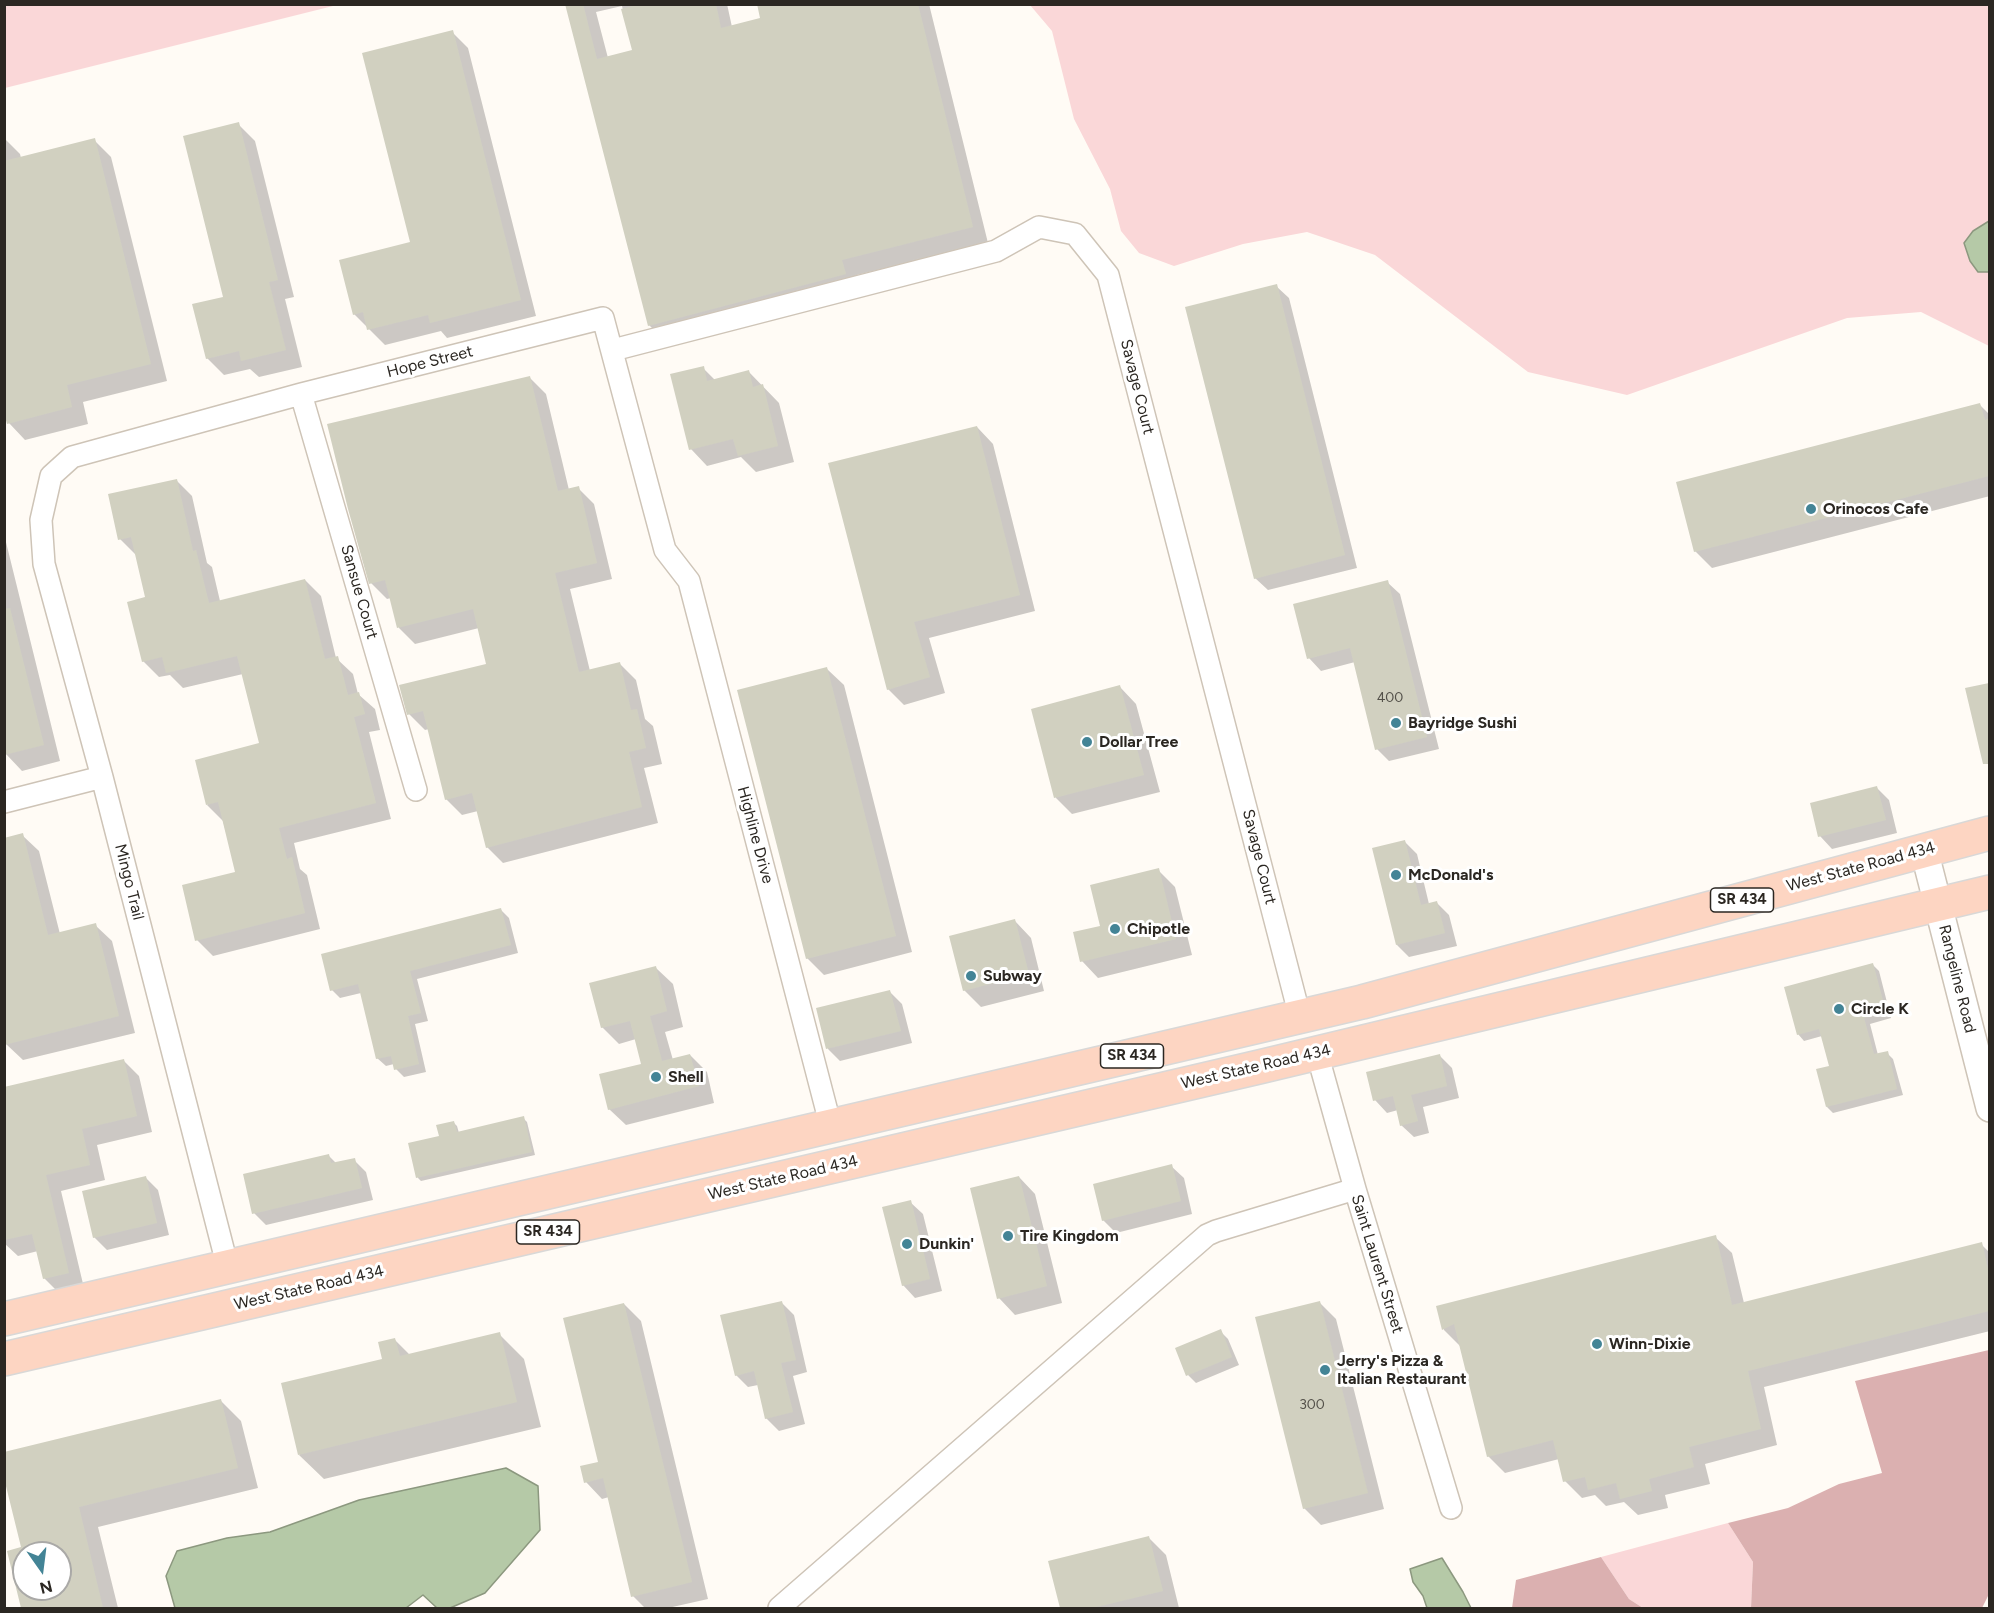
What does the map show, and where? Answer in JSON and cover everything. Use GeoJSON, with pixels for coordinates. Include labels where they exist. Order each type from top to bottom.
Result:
{"type":"FeatureCollection","features":[{"type":"Feature","properties":{"kind":"main road","name":"West State Road 434"},"geometry":{"type":"LineString","coordinates":[[1362,1002],[1989,833]]}},
{"type":"Feature","properties":{"kind":"main road","name":"SR 434"},"geometry":{"type":"LineString","coordinates":[[1939,906],[1989,892]]}},
{"type":"Feature","properties":{"kind":"main road","name":"West State Road 434"},"geometry":{"type":"LineString","coordinates":[[4,1359],[1939,906]]}},
{"type":"Feature","properties":{"kind":"main road","name":"SR 434"},"geometry":{"type":"LineString","coordinates":[[4,1319],[1362,1002]]}},
{"type":"Feature","properties":{"kind":"main road"},"geometry":{"type":"LineString","coordinates":[[1317,1053],[1322,1041],[1333,1026],[1362,1002]]}},
{"type":"Feature","properties":{"kind":"main road"},"geometry":{"type":"LineString","coordinates":[[1259,1067],[1287,1040],[1300,1017]]}},
{"type":"Feature","properties":{"kind":"main road"},"geometry":{"type":"LineString","coordinates":[[240,1304],[259,1280],[297,1251]]}},
{"type":"Feature","properties":{"kind":"main road"},"geometry":{"type":"LineString","coordinates":[[183,1318],[216,1288],[228,1268]]}},
{"type":"Feature","properties":{"kind":"street","name":"Savage Court"},"geometry":{"type":"LineString","coordinates":[[612,350],[996,251],[1039,227],[1075,234],[1108,275],[1300,1017]]}},
{"type":"Feature","properties":{"kind":"street","name":"Hope Street"},"geometry":{"type":"LineString","coordinates":[[46,496],[51,476],[72,457],[301,394],[603,318],[665,550]]}},
{"type":"Feature","properties":{"kind":"street","name":"Sansue Court"},"geometry":{"type":"LineString","coordinates":[[301,394],[416,790]]}},
{"type":"Feature","properties":{"kind":"street","name":"Mingo Trail"},"geometry":{"type":"LineString","coordinates":[[46,496],[41,520],[44,564],[102,777],[228,1268]]}},
{"type":"Feature","properties":{"kind":"street","name":"Highline Drive"},"geometry":{"type":"LineString","coordinates":[[665,550],[688,581],[831,1127]]}},
{"type":"Feature","properties":{"kind":"street"},"geometry":{"type":"LineString","coordinates":[[4,802],[102,777]]}},
{"type":"Feature","properties":{"kind":"street","name":"Rangeline Road"},"geometry":{"type":"LineString","coordinates":[[1924,850],[1989,1108]]}},
{"type":"Feature","properties":{"kind":"street","name":"Saint Laurent Street"},"geometry":{"type":"LineString","coordinates":[[1317,1053],[1354,1189],[1451,1508]]}},
{"type":"Feature","properties":{"kind":"street"},"geometry":{"type":"LineString","coordinates":[[779,1608],[1207,1235],[1354,1189]]}},
{"type":"Feature","properties":{"kind":"shaded area"},"geometry":{"type":"Polygon","coordinates":[[[5,4],[337,4],[337,5],[5,88],[5,4]]]}},
{"type":"Feature","properties":{"kind":"shaded area"},"geometry":{"type":"Polygon","coordinates":[[[1030,5],[1989,5],[1989,221],[1973,231],[1970,261],[1978,272],[1989,272],[1989,346],[1921,312],[1847,318],[1627,395],[1528,372],[1375,255],[1307,232],[1243,244],[1174,266],[1139,253],[1121,231],[1110,189],[1074,119],[1052,31],[1030,5]]]}},
{"type":"Feature","properties":{"kind":"shaded area"},"geometry":{"type":"Polygon","coordinates":[[[1989,221],[1989,272],[1978,272],[1970,261],[1964,243],[1973,231],[1989,221]]]}},
{"type":"Feature","properties":{"kind":"shaded area"},"geometry":{"type":"Polygon","coordinates":[[[1989,1350],[1990,1592],[1982,1608],[1751,1608],[1753,1562],[1728,1523],[1788,1508],[1839,1484],[1882,1473],[1855,1381],[1989,1350]]]}},
{"type":"Feature","properties":{"kind":"shaded area"},"geometry":{"type":"Polygon","coordinates":[[[506,1468],[538,1486],[540,1530],[485,1593],[450,1608],[437,1608],[423,1595],[406,1608],[175,1608],[166,1576],[177,1551],[227,1538],[270,1532],[359,1500],[506,1468]]]}},
{"type":"Feature","properties":{"kind":"shaded area"},"geometry":{"type":"Polygon","coordinates":[[[1728,1523],[1753,1562],[1751,1608],[1643,1608],[1629,1599],[1601,1557],[1728,1523]]]}},
{"type":"Feature","properties":{"kind":"shaded area"},"geometry":{"type":"Polygon","coordinates":[[[1601,1557],[1629,1599],[1643,1608],[1512,1608],[1516,1580],[1601,1557]]]}},
{"type":"Feature","properties":{"kind":"shaded area"},"geometry":{"type":"Polygon","coordinates":[[[1442,1558],[1471,1608],[1427,1608],[1423,1596],[1413,1582],[1410,1569],[1442,1558]]]}},
{"type":"Feature","properties":{"kind":"building"},"geometry":{"type":"Polygon","coordinates":[[[565,4],[583,4],[597,59],[632,50],[621,9],[640,4],[716,4],[721,28],[760,18],[757,4],[918,4],[973,227],[842,260],[846,274],[648,326],[565,4]]]}},
{"type":"Feature","properties":{"kind":"building"},"geometry":{"type":"Polygon","coordinates":[[[453,30],[521,300],[430,323],[428,315],[367,330],[363,312],[353,315],[339,260],[410,242],[362,53],[453,30]]]}},
{"type":"Feature","properties":{"kind":"building"},"geometry":{"type":"Polygon","coordinates":[[[239,122],[278,280],[269,282],[286,350],[241,361],[239,351],[206,359],[192,304],[223,297],[183,136],[239,122]]]}},
{"type":"Feature","properties":{"kind":"building"},"geometry":{"type":"Polygon","coordinates":[[[95,138],[151,364],[67,385],[72,407],[7,424],[4,413],[4,161],[95,138]]]}},
{"type":"Feature","properties":{"kind":"building"},"geometry":{"type":"Polygon","coordinates":[[[1277,284],[1345,555],[1254,579],[1185,307],[1277,284]]]}},
{"type":"Feature","properties":{"kind":"building"},"geometry":{"type":"Polygon","coordinates":[[[704,366],[707,381],[749,370],[753,387],[763,384],[778,446],[738,456],[733,439],[689,450],[670,374],[704,366]]]}},
{"type":"Feature","properties":{"kind":"building"},"geometry":{"type":"Polygon","coordinates":[[[530,376],[558,491],[579,486],[597,563],[555,573],[579,672],[620,662],[631,710],[637,709],[646,748],[629,752],[642,807],[486,848],[472,793],[445,800],[423,711],[407,715],[399,685],[486,664],[473,609],[397,628],[385,580],[369,584],[327,424],[530,376]]]}},
{"type":"Feature","properties":{"kind":"building"},"geometry":{"type":"Polygon","coordinates":[[[1980,403],[1985,420],[1989,418],[1989,476],[1694,552],[1676,482],[1980,403]]]}},
{"type":"Feature","properties":{"kind":"building"},"geometry":{"type":"Polygon","coordinates":[[[977,426],[1020,595],[914,622],[930,677],[887,690],[828,463],[977,426]]]}},
{"type":"Feature","properties":{"kind":"building"},"geometry":{"type":"Polygon","coordinates":[[[177,479],[193,551],[196,550],[209,603],[305,579],[325,659],[338,656],[348,695],[359,692],[365,714],[354,717],[376,803],[279,828],[287,859],[292,857],[305,913],[195,941],[182,885],[235,872],[218,802],[206,805],[195,760],[259,743],[237,656],[166,673],[162,657],[142,662],[127,602],[145,597],[131,537],[118,540],[108,494],[177,479]]]}},
{"type":"Feature","properties":{"kind":"building"},"geometry":{"type":"Polygon","coordinates":[[[1388,580],[1427,737],[1375,750],[1350,648],[1307,659],[1293,604],[1388,580]]]}},
{"type":"Feature","properties":{"kind":"building"},"geometry":{"type":"Polygon","coordinates":[[[10,608],[44,745],[4,755],[4,609],[10,608]]]}},
{"type":"Feature","properties":{"kind":"building"},"geometry":{"type":"Polygon","coordinates":[[[827,667],[896,936],[806,959],[737,690],[827,667]]]}},
{"type":"Feature","properties":{"kind":"building"},"geometry":{"type":"Polygon","coordinates":[[[1989,683],[1989,764],[1983,764],[1965,688],[1989,683]]]}},
{"type":"Feature","properties":{"kind":"building","name":"Dollar Tree"},"geometry":{"type":"Polygon","coordinates":[[[1120,685],[1144,775],[1054,798],[1031,709],[1120,685]]]}},
{"type":"Feature","properties":{"kind":"building"},"geometry":{"type":"Polygon","coordinates":[[[1877,786],[1886,820],[1818,837],[1810,803],[1877,786]]]}},
{"type":"Feature","properties":{"kind":"building"},"geometry":{"type":"Polygon","coordinates":[[[23,833],[48,935],[96,923],[119,1016],[4,1045],[4,838],[23,833]]]}},
{"type":"Feature","properties":{"kind":"building","name":"McDonald's"},"geometry":{"type":"Polygon","coordinates":[[[1405,840],[1421,905],[1437,901],[1445,933],[1396,945],[1372,848],[1405,840]]]}},
{"type":"Feature","properties":{"kind":"building"},"geometry":{"type":"Polygon","coordinates":[[[1159,868],[1176,939],[1080,962],[1073,932],[1100,926],[1090,885],[1159,868]]]}},
{"type":"Feature","properties":{"kind":"building"},"geometry":{"type":"Polygon","coordinates":[[[501,908],[511,945],[410,971],[421,1013],[408,1016],[419,1064],[394,1070],[391,1056],[376,1059],[358,984],[330,991],[321,954],[501,908]]]}},
{"type":"Feature","properties":{"kind":"building"},"geometry":{"type":"Polygon","coordinates":[[[1015,919],[1029,974],[963,991],[949,936],[1015,919]]]}},
{"type":"Feature","properties":{"kind":"building"},"geometry":{"type":"Polygon","coordinates":[[[1873,963],[1886,1012],[1864,1018],[1874,1054],[1888,1051],[1897,1089],[1826,1107],[1816,1069],[1829,1066],[1819,1029],[1797,1035],[1784,987],[1873,963]]]}},
{"type":"Feature","properties":{"kind":"building"},"geometry":{"type":"Polygon","coordinates":[[[656,966],[667,1011],[650,1016],[662,1061],[690,1054],[699,1086],[608,1110],[599,1074],[641,1064],[630,1021],[601,1028],[589,983],[656,966]]]}},
{"type":"Feature","properties":{"kind":"building"},"geometry":{"type":"Polygon","coordinates":[[[890,990],[901,1031],[826,1049],[816,1008],[890,990]]]}},
{"type":"Feature","properties":{"kind":"building"},"geometry":{"type":"Polygon","coordinates":[[[1440,1054],[1447,1086],[1411,1095],[1418,1121],[1400,1126],[1393,1096],[1373,1101],[1366,1072],[1440,1054]]]}},
{"type":"Feature","properties":{"kind":"building"},"geometry":{"type":"Polygon","coordinates":[[[124,1059],[137,1116],[82,1129],[90,1165],[46,1175],[69,1273],[43,1279],[32,1234],[4,1240],[4,1087],[124,1059]]]}},
{"type":"Feature","properties":{"kind":"building"},"geometry":{"type":"Polygon","coordinates":[[[524,1116],[532,1152],[416,1178],[408,1143],[439,1136],[436,1125],[454,1121],[457,1132],[524,1116]]]}},
{"type":"Feature","properties":{"kind":"building"},"geometry":{"type":"Polygon","coordinates":[[[329,1154],[331,1163],[355,1158],[362,1188],[252,1214],[243,1174],[329,1154]]]}},
{"type":"Feature","properties":{"kind":"building"},"geometry":{"type":"Polygon","coordinates":[[[1172,1164],[1181,1201],[1102,1221],[1093,1184],[1172,1164]]]}},
{"type":"Feature","properties":{"kind":"building"},"geometry":{"type":"Polygon","coordinates":[[[146,1176],[157,1223],[93,1238],[82,1191],[146,1176]]]}},
{"type":"Feature","properties":{"kind":"building"},"geometry":{"type":"Polygon","coordinates":[[[1019,1176],[1047,1286],[997,1299],[970,1188],[1019,1176]]]}},
{"type":"Feature","properties":{"kind":"building"},"geometry":{"type":"Polygon","coordinates":[[[911,1200],[930,1279],[902,1286],[882,1207],[911,1200]]]}},
{"type":"Feature","properties":{"kind":"building"},"geometry":{"type":"Polygon","coordinates":[[[1716,1235],[1732,1305],[1982,1242],[1989,1274],[1989,1311],[1748,1371],[1761,1429],[1689,1447],[1694,1467],[1649,1479],[1652,1491],[1620,1499],[1616,1483],[1588,1490],[1585,1477],[1563,1482],[1553,1440],[1487,1457],[1454,1324],[1442,1330],[1436,1306],[1716,1235]]]}},
{"type":"Feature","properties":{"kind":"building"},"geometry":{"type":"Polygon","coordinates":[[[782,1301],[796,1360],[781,1363],[793,1412],[765,1419],[754,1371],[735,1376],[720,1315],[782,1301]]]}},
{"type":"Feature","properties":{"kind":"building"},"geometry":{"type":"Polygon","coordinates":[[[1320,1301],[1368,1493],[1303,1509],[1255,1317],[1320,1301]]]}},
{"type":"Feature","properties":{"kind":"building"},"geometry":{"type":"Polygon","coordinates":[[[624,1303],[692,1582],[631,1597],[603,1478],[584,1483],[580,1466],[598,1462],[563,1318],[624,1303]]]}},
{"type":"Feature","properties":{"kind":"building"},"geometry":{"type":"Polygon","coordinates":[[[1221,1329],[1232,1357],[1186,1376],[1175,1348],[1221,1329]]]}},
{"type":"Feature","properties":{"kind":"building"},"geometry":{"type":"Polygon","coordinates":[[[500,1332],[517,1402],[298,1455],[281,1383],[382,1359],[378,1342],[395,1338],[400,1356],[500,1332]]]}},
{"type":"Feature","properties":{"kind":"building"},"geometry":{"type":"Polygon","coordinates":[[[221,1399],[238,1468],[79,1507],[103,1608],[21,1608],[19,1601],[72,1601],[72,1541],[20,1541],[4,1478],[4,1452],[221,1399]]]}},
{"type":"Feature","properties":{"kind":"building"},"geometry":{"type":"Polygon","coordinates":[[[1149,1536],[1163,1591],[1092,1608],[1060,1608],[1048,1561],[1149,1536]]]}},
{"type":"Feature","properties":{"kind":"building"},"geometry":{"type":"Polygon","coordinates":[[[12,1550],[12,1571],[7,1551],[12,1550]]]}},
{"type":"Feature","properties":{"kind":"place","name":"Orinocos Cafe"},"geometry":{"type":"Point","coordinates":[1811,509]}},
{"type":"Feature","properties":{"kind":"place","name":"Bayridge Sushi"},"geometry":{"type":"Point","coordinates":[1396,723]}},
{"type":"Feature","properties":{"kind":"place","name":"Dollar Tree"},"geometry":{"type":"Point","coordinates":[1087,742]}},
{"type":"Feature","properties":{"kind":"place","name":"McDonald's"},"geometry":{"type":"Point","coordinates":[1396,875]}},
{"type":"Feature","properties":{"kind":"place","name":"Chipotle"},"geometry":{"type":"Point","coordinates":[1115,929]}},
{"type":"Feature","properties":{"kind":"place","name":"Subway"},"geometry":{"type":"Point","coordinates":[971,976]}},
{"type":"Feature","properties":{"kind":"place","name":"Circle K"},"geometry":{"type":"Point","coordinates":[1839,1009]}},
{"type":"Feature","properties":{"kind":"place","name":"Shell"},"geometry":{"type":"Point","coordinates":[656,1077]}},
{"type":"Feature","properties":{"kind":"place","name":"Tire Kingdom"},"geometry":{"type":"Point","coordinates":[1008,1236]}},
{"type":"Feature","properties":{"kind":"place","name":"Dunkin'"},"geometry":{"type":"Point","coordinates":[907,1244]}},
{"type":"Feature","properties":{"kind":"place","name":"Winn-Dixie"},"geometry":{"type":"Point","coordinates":[1597,1344]}},
{"type":"Feature","properties":{"kind":"place","name":"Jerry's Pizza & Italian Restaurant"},"geometry":{"type":"Point","coordinates":[1325,1370]}}]}
